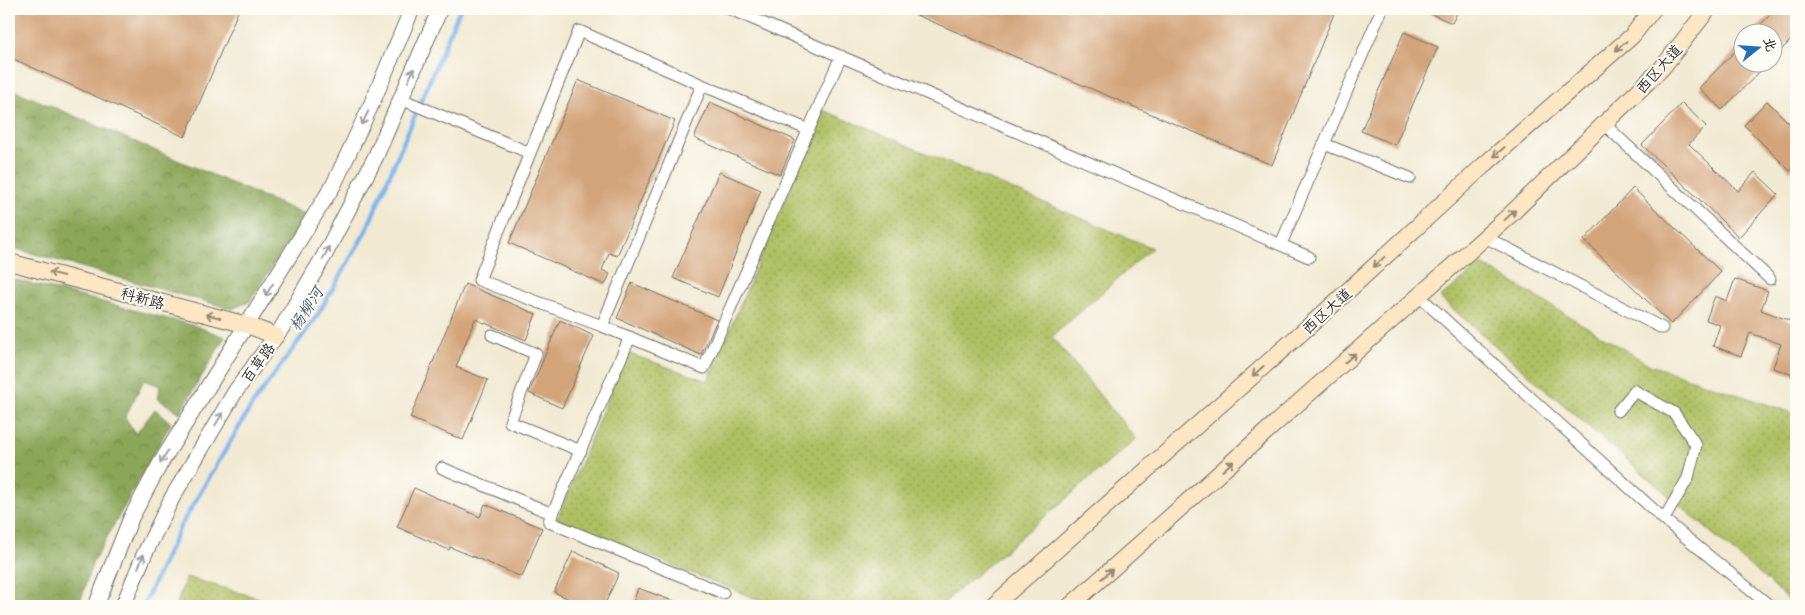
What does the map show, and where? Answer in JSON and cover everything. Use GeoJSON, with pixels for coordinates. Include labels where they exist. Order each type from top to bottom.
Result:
{"type":"FeatureCollection","features":[{"type":"Feature","properties":{"kind":"main road","name":"西区大道"},"geometry":{"type":"LineString","coordinates":[[993,606],[1318,317],[1483,166],[1632,36],[1653,9]]}},
{"type":"Feature","properties":{"kind":"main road","name":"西区大道"},"geometry":{"type":"LineString","coordinates":[[1070,606],[1485,237],[1662,68],[1708,9]]}},
{"type":"Feature","properties":{"kind":"main road","name":"科新路"},"geometry":{"type":"LineString","coordinates":[[9,262],[247,325],[276,336]]}},
{"type":"Feature","properties":{"kind":"street","name":"百草路"},"geometry":{"type":"LineString","coordinates":[[96,606],[131,518],[160,464],[334,184],[372,103],[412,9]]}},
{"type":"Feature","properties":{"kind":"street","name":"百草路"},"geometry":{"type":"LineString","coordinates":[[123,606],[144,555],[172,498],[235,392],[276,336],[324,256],[406,101],[440,9]]}},
{"type":"Feature","properties":{"kind":"street"},"geometry":{"type":"LineString","coordinates":[[730,9],[1309,256]]}},
{"type":"Feature","properties":{"kind":"street"},"geometry":{"type":"LineString","coordinates":[[1281,244],[1382,9]]}},
{"type":"Feature","properties":{"kind":"street"},"geometry":{"type":"LineString","coordinates":[[809,130],[579,32],[479,280],[602,326],[704,368],[842,56]]}},
{"type":"Feature","properties":{"kind":"street"},"geometry":{"type":"LineString","coordinates":[[602,326],[702,85]]}},
{"type":"Feature","properties":{"kind":"street"},"geometry":{"type":"LineString","coordinates":[[406,101],[530,153]]}},
{"type":"Feature","properties":{"kind":"street"},"geometry":{"type":"LineString","coordinates":[[1604,124],[1770,278]]}},
{"type":"Feature","properties":{"kind":"street"},"geometry":{"type":"LineString","coordinates":[[1324,144],[1410,178]]}},
{"type":"Feature","properties":{"kind":"street"},"geometry":{"type":"LineString","coordinates":[[1485,237],[1662,328]]}},
{"type":"Feature","properties":{"kind":"street"},"geometry":{"type":"LineString","coordinates":[[1419,296],[1664,519],[1770,606]]}},
{"type":"Feature","properties":{"kind":"street"},"geometry":{"type":"LineString","coordinates":[[492,334],[536,354],[510,422],[580,451]]}},
{"type":"Feature","properties":{"kind":"street"},"geometry":{"type":"LineString","coordinates":[[630,337],[549,522],[723,593]]}},
{"type":"Feature","properties":{"kind":"street"},"geometry":{"type":"LineString","coordinates":[[1618,411],[1635,391],[1674,413],[1696,446],[1688,478],[1664,519]]}},
{"type":"Feature","properties":{"kind":"street"},"geometry":{"type":"LineString","coordinates":[[442,468],[553,514]]}},
{"type":"Feature","properties":{"kind":"green space"},"geometry":{"type":"Polygon","coordinates":[[[9,88],[306,215],[249,302],[232,309],[9,247],[9,88]]]}},
{"type":"Feature","properties":{"kind":"green space"},"geometry":{"type":"Polygon","coordinates":[[[823,110],[1152,248],[1052,337],[1136,439],[940,606],[762,606],[764,602],[557,519],[627,353],[708,381],[823,110]]]}},
{"type":"Feature","properties":{"kind":"green space"},"geometry":{"type":"Polygon","coordinates":[[[1482,264],[1650,365],[1796,414],[1796,606],[1440,298],[1482,264]]]}},
{"type":"Feature","properties":{"kind":"green space"},"geometry":{"type":"Polygon","coordinates":[[[9,278],[196,326],[225,337],[180,413],[158,399],[160,386],[144,380],[125,417],[136,434],[155,409],[171,423],[92,564],[79,606],[9,606],[9,278]]]}},
{"type":"Feature","properties":{"kind":"green space"},"geometry":{"type":"Polygon","coordinates":[[[186,577],[286,606],[176,606],[186,577]]]}},
{"type":"Feature","properties":{"kind":"building"},"geometry":{"type":"Polygon","coordinates":[[[9,9],[239,9],[185,137],[9,57],[9,9]]]}},
{"type":"Feature","properties":{"kind":"building"},"geometry":{"type":"Polygon","coordinates":[[[902,9],[1336,9],[1272,165],[902,9]]]}},
{"type":"Feature","properties":{"kind":"building"},"geometry":{"type":"Polygon","coordinates":[[[1419,9],[1459,9],[1452,23],[1419,9]]]}},
{"type":"Feature","properties":{"kind":"building"},"geometry":{"type":"Polygon","coordinates":[[[1776,9],[1796,9],[1796,35],[1782,49],[1782,22],[1763,22],[1776,9]]]}},
{"type":"Feature","properties":{"kind":"building"},"geometry":{"type":"Polygon","coordinates":[[[1404,32],[1438,47],[1395,145],[1361,131],[1404,32]]]}},
{"type":"Feature","properties":{"kind":"building"},"geometry":{"type":"Polygon","coordinates":[[[1732,54],[1732,72],[1759,72],[1722,110],[1699,88],[1732,54]]]}},
{"type":"Feature","properties":{"kind":"building"},"geometry":{"type":"Polygon","coordinates":[[[578,80],[675,121],[617,256],[609,253],[602,270],[610,274],[605,285],[509,243],[578,80]]]}},
{"type":"Feature","properties":{"kind":"building"},"geometry":{"type":"Polygon","coordinates":[[[1767,101],[1790,124],[1796,118],[1796,164],[1790,171],[1744,125],[1767,101]]]}},
{"type":"Feature","properties":{"kind":"building"},"geometry":{"type":"Polygon","coordinates":[[[710,102],[795,140],[780,175],[694,138],[710,102]]]}},
{"type":"Feature","properties":{"kind":"building"},"geometry":{"type":"Polygon","coordinates":[[[1682,103],[1706,126],[1689,144],[1738,191],[1755,172],[1778,194],[1739,237],[1642,145],[1682,103]]]}},
{"type":"Feature","properties":{"kind":"building"},"geometry":{"type":"Polygon","coordinates":[[[719,172],[761,190],[718,297],[673,278],[719,172]]]}},
{"type":"Feature","properties":{"kind":"building"},"geometry":{"type":"Polygon","coordinates":[[[1633,188],[1721,272],[1671,324],[1584,240],[1633,188]]]}},
{"type":"Feature","properties":{"kind":"building"},"geometry":{"type":"Polygon","coordinates":[[[1735,279],[1768,291],[1761,310],[1796,323],[1796,376],[1773,368],[1781,344],[1750,333],[1741,356],[1713,346],[1720,325],[1706,320],[1715,296],[1727,301],[1735,279]]]}},
{"type":"Feature","properties":{"kind":"building"},"geometry":{"type":"Polygon","coordinates":[[[632,283],[717,320],[701,355],[617,318],[632,283]]]}},
{"type":"Feature","properties":{"kind":"building"},"geometry":{"type":"Polygon","coordinates":[[[465,284],[536,314],[526,340],[475,319],[456,367],[488,380],[463,440],[410,418],[465,284]]]}},
{"type":"Feature","properties":{"kind":"building"},"geometry":{"type":"Polygon","coordinates":[[[560,320],[594,336],[562,408],[529,393],[560,320]]]}},
{"type":"Feature","properties":{"kind":"building"},"geometry":{"type":"Polygon","coordinates":[[[414,488],[480,517],[485,504],[542,528],[522,577],[450,547],[449,550],[397,527],[414,488]]]}},
{"type":"Feature","properties":{"kind":"building"},"geometry":{"type":"Polygon","coordinates":[[[573,551],[619,573],[604,606],[584,606],[554,592],[573,551]]]}},
{"type":"Feature","properties":{"kind":"building"},"geometry":{"type":"Polygon","coordinates":[[[638,588],[684,605],[684,606],[632,606],[638,588]]]}},
{"type":"Feature","properties":{"kind":"waterway","name":"杨柳河"},"geometry":{"type":"LineString","coordinates":[[143,606],[180,527],[252,405],[317,316],[366,231],[460,9]]}}]}
